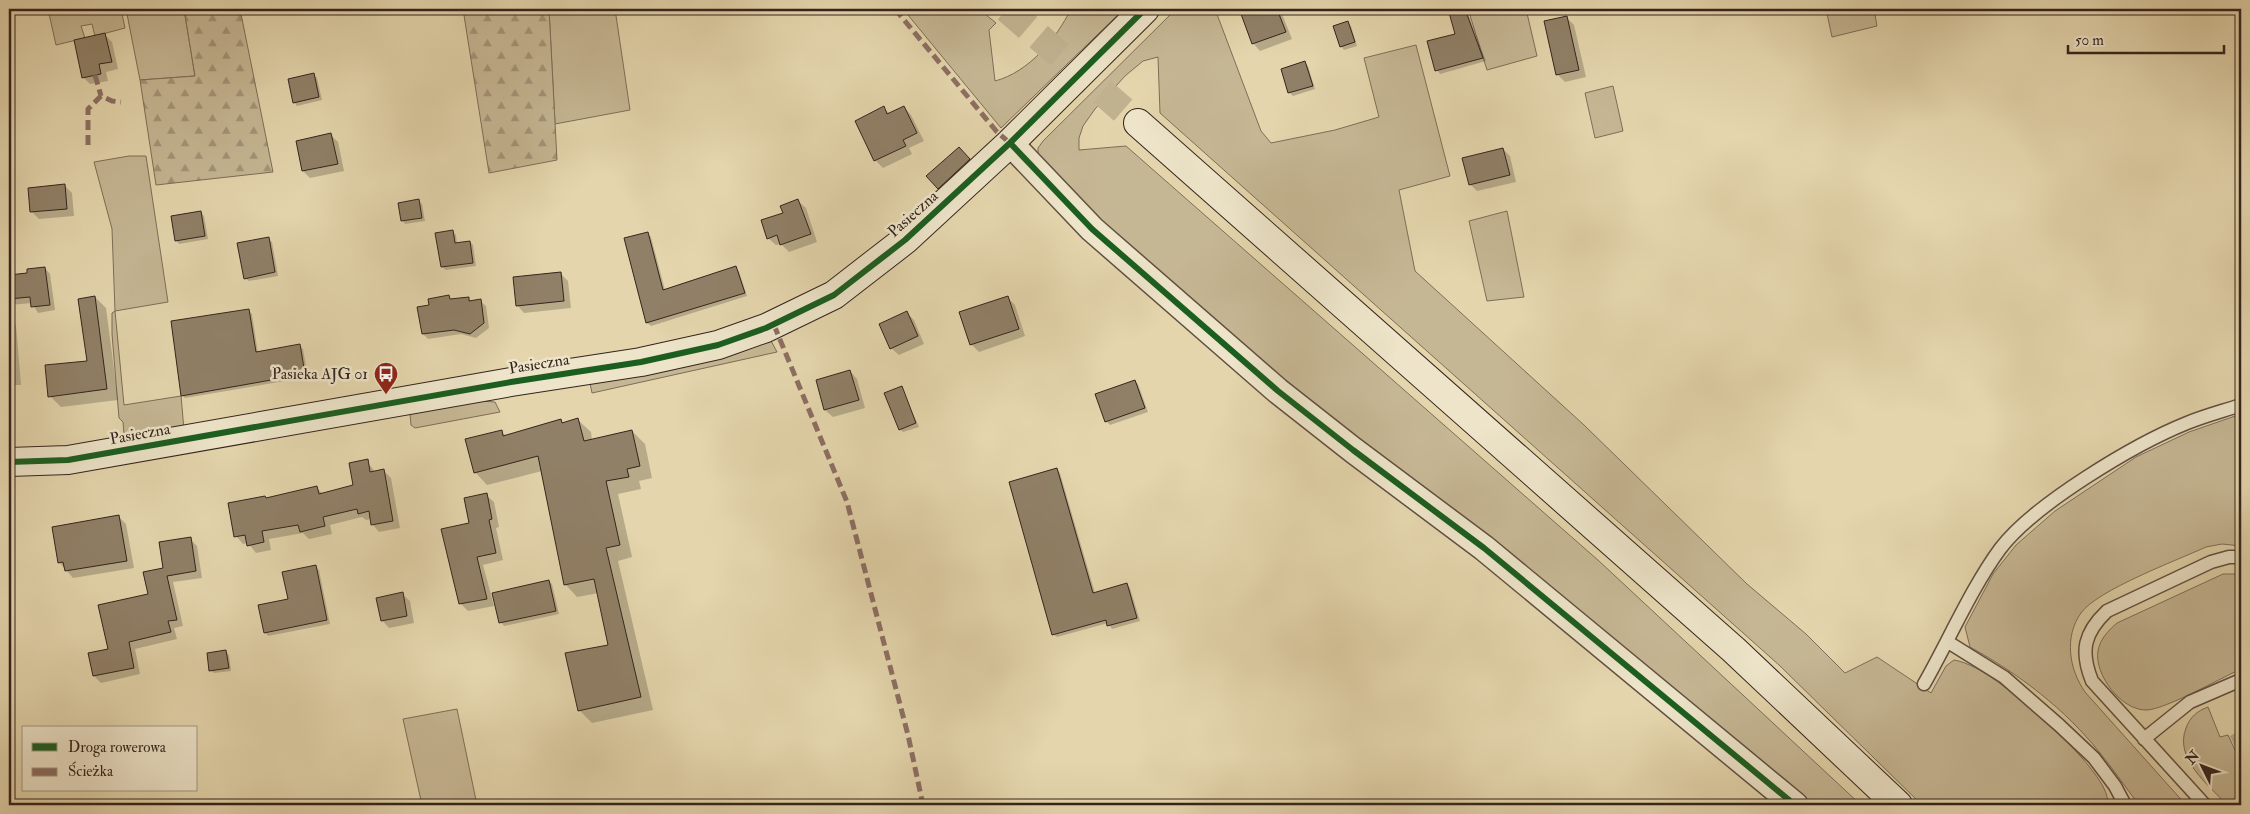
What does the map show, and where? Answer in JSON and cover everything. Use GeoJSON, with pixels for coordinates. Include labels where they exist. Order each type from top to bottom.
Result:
{"type":"FeatureCollection","features":[{"type":"Feature","properties":{"kind":"street","name":"Pasieczna"},"geometry":{"type":"LineString","coordinates":[[9,462],[68,460],[511,382],[641,362],[740,339],[807,309],[848,285],[905,240],[1010,143],[1140,10]]}},
{"type":"Feature","properties":{"kind":"street"},"geometry":{"type":"LineString","coordinates":[[1138,124],[1734,650],[1898,805]]}},
{"type":"Feature","properties":{"kind":"street"},"geometry":{"type":"LineString","coordinates":[[1010,143],[1092,229],[1278,391],[1484,548],[1795,805]]}},
{"type":"Feature","properties":{"kind":"lane"},"geometry":{"type":"LineString","coordinates":[[1924,684],[2001,548],[2025,522],[2102,468],[2148,441],[2188,422],[2241,406]]}},
{"type":"Feature","properties":{"kind":"lane"},"geometry":{"type":"LineString","coordinates":[[2205,805],[2092,681],[2086,667],[2084,650],[2095,623],[2107,611],[2211,562],[2229,557],[2241,557]]}},
{"type":"Feature","properties":{"kind":"lane"},"geometry":{"type":"LineString","coordinates":[[1948,642],[2004,676],[2059,724],[2094,758],[2115,786],[2124,805]]}},
{"type":"Feature","properties":{"kind":"lane"},"geometry":{"type":"LineString","coordinates":[[2144,739],[2190,702],[2241,680]]}},
{"type":"Feature","properties":{"kind":"green space"},"geometry":{"type":"Polygon","coordinates":[[[48,9],[121,9],[125,28],[95,36],[92,24],[81,26],[85,38],[56,45],[48,9]]]}},
{"type":"Feature","properties":{"kind":"green space"},"geometry":{"type":"Polygon","coordinates":[[[126,9],[184,9],[195,76],[140,80],[126,9]]]}},
{"type":"Feature","properties":{"kind":"green space"},"geometry":{"type":"Polygon","coordinates":[[[184,9],[240,9],[273,172],[156,185],[140,80],[195,76],[184,9]]]}},
{"type":"Feature","properties":{"kind":"green space"},"geometry":{"type":"Polygon","coordinates":[[[463,9],[549,9],[557,160],[489,173],[463,9]]]}},
{"type":"Feature","properties":{"kind":"green space"},"geometry":{"type":"Polygon","coordinates":[[[549,9],[615,9],[630,110],[555,124],[549,9]]]}},
{"type":"Feature","properties":{"kind":"green space"},"geometry":{"type":"Polygon","coordinates":[[[903,9],[979,9],[996,23],[989,30],[995,81],[1019,70],[1040,53],[1058,32],[1071,9],[1124,9],[1001,128],[903,9]]]}},
{"type":"Feature","properties":{"kind":"green space"},"geometry":{"type":"Polygon","coordinates":[[[1176,9],[1215,9],[1261,131],[1271,143],[1335,130],[1379,117],[1364,58],[1416,45],[1450,176],[1399,190],[1415,271],[1584,425],[1747,584],[1806,634],[1845,673],[1877,657],[1931,693],[1946,666],[1954,660],[1975,668],[1991,677],[2024,702],[2063,738],[2097,776],[2106,793],[2107,805],[1922,805],[1779,665],[1160,113],[1158,57],[1143,61],[1125,76],[1095,109],[1083,126],[1079,138],[1079,150],[1126,146],[1599,561],[1861,805],[1807,805],[1459,513],[1307,400],[1072,195],[1038,156],[1038,148],[1043,141],[1176,9]]]}},
{"type":"Feature","properties":{"kind":"green space"},"geometry":{"type":"Polygon","coordinates":[[[1468,9],[1526,9],[1537,56],[1487,70],[1468,9]]]}},
{"type":"Feature","properties":{"kind":"green space"},"geometry":{"type":"Polygon","coordinates":[[[1826,9],[1874,9],[1877,26],[1832,37],[1826,9]]]}},
{"type":"Feature","properties":{"kind":"green space"},"geometry":{"type":"Polygon","coordinates":[[[1613,86],[1623,131],[1595,138],[1585,93],[1613,86]]]}},
{"type":"Feature","properties":{"kind":"green space"},"geometry":{"type":"Polygon","coordinates":[[[129,156],[146,156],[168,302],[115,311],[112,229],[94,162],[129,156]]]}},
{"type":"Feature","properties":{"kind":"green space"},"geometry":{"type":"Polygon","coordinates":[[[1507,211],[1524,297],[1487,301],[1469,221],[1507,211]]]}},
{"type":"Feature","properties":{"kind":"green space"},"geometry":{"type":"Polygon","coordinates":[[[115,311],[124,405],[181,396],[184,430],[131,437],[124,434],[123,422],[119,418],[112,334],[112,313],[115,311]]]}},
{"type":"Feature","properties":{"kind":"green space"},"geometry":{"type":"Polygon","coordinates":[[[770,339],[777,352],[592,393],[590,383],[770,339]]]}},
{"type":"Feature","properties":{"kind":"green space"},"geometry":{"type":"Polygon","coordinates":[[[480,401],[495,402],[500,412],[415,428],[411,425],[410,414],[480,401]]]}},
{"type":"Feature","properties":{"kind":"green space"},"geometry":{"type":"Polygon","coordinates":[[[2241,414],[2241,546],[2222,544],[2206,547],[2120,585],[2090,604],[2081,613],[2072,632],[2072,663],[2085,692],[2186,805],[2139,805],[2100,753],[2056,707],[2006,669],[1970,647],[1965,627],[1993,574],[2016,545],[2055,511],[2136,457],[2189,432],[2241,414]]]}},
{"type":"Feature","properties":{"kind":"green space"},"geometry":{"type":"Polygon","coordinates":[[[2223,574],[2241,574],[2241,669],[2180,699],[2156,708],[2147,710],[2137,709],[2119,698],[2105,680],[2098,660],[2099,647],[2108,632],[2117,623],[2223,574]]]}},
{"type":"Feature","properties":{"kind":"green space"},"geometry":{"type":"Polygon","coordinates":[[[2208,707],[2220,737],[2228,735],[2241,763],[2241,805],[2227,805],[2195,770],[2185,750],[2184,739],[2188,724],[2194,715],[2208,707]]]}},
{"type":"Feature","properties":{"kind":"green space"},"geometry":{"type":"Polygon","coordinates":[[[457,709],[477,805],[422,805],[403,719],[457,709]]]}},
{"type":"Feature","properties":{"kind":"building"},"geometry":{"type":"Polygon","coordinates":[[[1255,9],[1277,9],[1286,32],[1252,44],[1241,14],[1255,9]]]}},
{"type":"Feature","properties":{"kind":"building"},"geometry":{"type":"Polygon","coordinates":[[[1448,9],[1465,9],[1483,58],[1435,71],[1427,41],[1455,34],[1448,9]]]}},
{"type":"Feature","properties":{"kind":"building"},"geometry":{"type":"Polygon","coordinates":[[[1567,16],[1579,70],[1556,75],[1544,21],[1567,16]]]}},
{"type":"Feature","properties":{"kind":"building"},"geometry":{"type":"Polygon","coordinates":[[[1348,21],[1355,42],[1340,47],[1333,26],[1348,21]]]}},
{"type":"Feature","properties":{"kind":"building"},"geometry":{"type":"Polygon","coordinates":[[[105,33],[112,62],[99,64],[101,74],[82,78],[74,40],[105,33]]]}},
{"type":"Feature","properties":{"kind":"building"},"geometry":{"type":"Polygon","coordinates":[[[1305,61],[1313,86],[1288,93],[1281,69],[1305,61]]]}},
{"type":"Feature","properties":{"kind":"building"},"geometry":{"type":"Polygon","coordinates":[[[314,73],[319,97],[293,103],[288,79],[314,73]]]}},
{"type":"Feature","properties":{"kind":"building"},"geometry":{"type":"Polygon","coordinates":[[[884,106],[887,114],[904,106],[917,133],[903,140],[906,146],[874,161],[855,121],[884,106]]]}},
{"type":"Feature","properties":{"kind":"building"},"geometry":{"type":"Polygon","coordinates":[[[331,133],[338,164],[302,171],[296,141],[331,133]]]}},
{"type":"Feature","properties":{"kind":"building"},"geometry":{"type":"Polygon","coordinates":[[[959,147],[970,159],[938,189],[926,176],[959,147]]]}},
{"type":"Feature","properties":{"kind":"building"},"geometry":{"type":"Polygon","coordinates":[[[1503,148],[1510,175],[1469,185],[1462,158],[1503,148]]]}},
{"type":"Feature","properties":{"kind":"building"},"geometry":{"type":"Polygon","coordinates":[[[65,184],[67,209],[30,212],[28,188],[65,184]]]}},
{"type":"Feature","properties":{"kind":"building"},"geometry":{"type":"Polygon","coordinates":[[[419,199],[422,218],[401,221],[398,203],[419,199]]]}},
{"type":"Feature","properties":{"kind":"building"},"geometry":{"type":"Polygon","coordinates":[[[798,199],[811,234],[780,245],[777,235],[767,239],[761,220],[783,213],[780,206],[798,199]]]}},
{"type":"Feature","properties":{"kind":"building"},"geometry":{"type":"Polygon","coordinates":[[[201,211],[205,236],[175,241],[171,216],[201,211]]]}},
{"type":"Feature","properties":{"kind":"building"},"geometry":{"type":"Polygon","coordinates":[[[453,230],[455,243],[470,241],[473,263],[441,267],[435,233],[453,230]]]}},
{"type":"Feature","properties":{"kind":"building"},"geometry":{"type":"Polygon","coordinates":[[[648,232],[663,290],[736,266],[745,293],[646,323],[624,238],[648,232]]]}},
{"type":"Feature","properties":{"kind":"building"},"geometry":{"type":"Polygon","coordinates":[[[269,237],[275,272],[244,279],[237,243],[269,237]]]}},
{"type":"Feature","properties":{"kind":"building"},"geometry":{"type":"Polygon","coordinates":[[[45,267],[50,305],[31,307],[30,297],[9,299],[9,275],[27,273],[27,269],[45,267]]]}},
{"type":"Feature","properties":{"kind":"building"},"geometry":{"type":"Polygon","coordinates":[[[561,272],[564,301],[516,306],[513,277],[561,272]]]}},
{"type":"Feature","properties":{"kind":"building"},"geometry":{"type":"Polygon","coordinates":[[[449,295],[450,299],[469,297],[469,301],[481,299],[484,323],[470,334],[454,330],[422,334],[417,307],[429,305],[428,299],[449,295]]]}},
{"type":"Feature","properties":{"kind":"building"},"geometry":{"type":"Polygon","coordinates":[[[95,296],[107,389],[48,397],[45,365],[87,361],[78,299],[95,296]]]}},
{"type":"Feature","properties":{"kind":"building"},"geometry":{"type":"Polygon","coordinates":[[[1008,296],[1019,329],[970,345],[959,312],[1008,296]]]}},
{"type":"Feature","properties":{"kind":"building"},"geometry":{"type":"Polygon","coordinates":[[[249,309],[256,352],[300,344],[305,374],[181,396],[171,321],[249,309]]]}},
{"type":"Feature","properties":{"kind":"building"},"geometry":{"type":"Polygon","coordinates":[[[907,311],[918,336],[890,349],[879,324],[907,311]]]}},
{"type":"Feature","properties":{"kind":"building"},"geometry":{"type":"Polygon","coordinates":[[[850,370],[859,400],[824,410],[816,380],[850,370]]]}},
{"type":"Feature","properties":{"kind":"building"},"geometry":{"type":"Polygon","coordinates":[[[1135,380],[1145,408],[1105,422],[1095,394],[1135,380]]]}},
{"type":"Feature","properties":{"kind":"building"},"geometry":{"type":"Polygon","coordinates":[[[902,386],[916,423],[899,430],[884,393],[902,386]]]}},
{"type":"Feature","properties":{"kind":"building"},"geometry":{"type":"Polygon","coordinates":[[[578,418],[584,441],[632,430],[640,466],[627,469],[629,477],[606,481],[620,545],[606,548],[641,697],[578,711],[565,653],[608,645],[594,579],[564,585],[538,456],[474,473],[465,439],[502,430],[503,436],[561,419],[562,423],[578,418]]]}},
{"type":"Feature","properties":{"kind":"building"},"geometry":{"type":"Polygon","coordinates":[[[368,459],[370,472],[384,469],[393,521],[371,525],[369,511],[358,514],[357,509],[323,517],[325,526],[300,532],[298,525],[262,531],[264,542],[247,546],[245,535],[234,537],[228,503],[265,496],[266,498],[317,486],[319,494],[353,485],[349,463],[368,459]]]}},
{"type":"Feature","properties":{"kind":"building"},"geometry":{"type":"Polygon","coordinates":[[[1057,468],[1093,593],[1127,583],[1137,618],[1107,626],[1106,620],[1052,635],[1009,482],[1057,468]]]}},
{"type":"Feature","properties":{"kind":"building"},"geometry":{"type":"Polygon","coordinates":[[[487,493],[492,519],[489,520],[496,553],[477,557],[487,599],[459,604],[441,529],[469,523],[464,498],[487,493]]]}},
{"type":"Feature","properties":{"kind":"building"},"geometry":{"type":"Polygon","coordinates":[[[119,515],[127,561],[65,571],[63,562],[58,563],[52,527],[119,515]]]}},
{"type":"Feature","properties":{"kind":"building"},"geometry":{"type":"Polygon","coordinates":[[[191,537],[196,571],[167,576],[177,620],[168,621],[171,632],[129,642],[134,668],[93,676],[88,653],[108,649],[98,605],[148,594],[143,572],[163,568],[159,542],[191,537]]]}},
{"type":"Feature","properties":{"kind":"building"},"geometry":{"type":"Polygon","coordinates":[[[316,565],[327,620],[264,633],[258,605],[288,599],[282,572],[316,565]]]}},
{"type":"Feature","properties":{"kind":"building"},"geometry":{"type":"Polygon","coordinates":[[[549,580],[556,611],[499,623],[492,593],[549,580]]]}},
{"type":"Feature","properties":{"kind":"building"},"geometry":{"type":"Polygon","coordinates":[[[403,592],[407,616],[381,621],[376,598],[403,592]]]}},
{"type":"Feature","properties":{"kind":"building"},"geometry":{"type":"Polygon","coordinates":[[[226,650],[229,668],[209,671],[207,653],[226,650]]]}},
{"type":"Feature","properties":{"kind":"tunnel"},"geometry":{"type":"LineString","coordinates":[[1007,9],[1138,123]]}},
{"type":"Feature","properties":{"kind":"marked path"},"geometry":{"type":"LineString","coordinates":[[895,9],[997,132],[1010,143]]}},
{"type":"Feature","properties":{"kind":"marked path"},"geometry":{"type":"LineString","coordinates":[[95,75],[101,96]]}},
{"type":"Feature","properties":{"kind":"marked path"},"geometry":{"type":"LineString","coordinates":[[88,145],[88,109],[101,96],[112,101],[121,102]]}},
{"type":"Feature","properties":{"kind":"marked path"},"geometry":{"type":"LineString","coordinates":[[774,325],[847,502],[908,735],[923,805]]}},
{"type":"Feature","properties":{"kind":"cycle path"},"geometry":{"type":"LineString","coordinates":[[9,462],[68,460],[511,382],[641,362],[718,345],[766,328],[834,295],[905,240],[1010,143],[1145,9]]}},
{"type":"Feature","properties":{"kind":"cycle path"},"geometry":{"type":"LineString","coordinates":[[1010,143],[1092,229],[1278,391],[1484,548],[1795,805]]}},
{"type":"Feature","properties":{"kind":"place","name":"Pasieka AJG 01"},"geometry":{"type":"Point","coordinates":[386,395]}}]}
